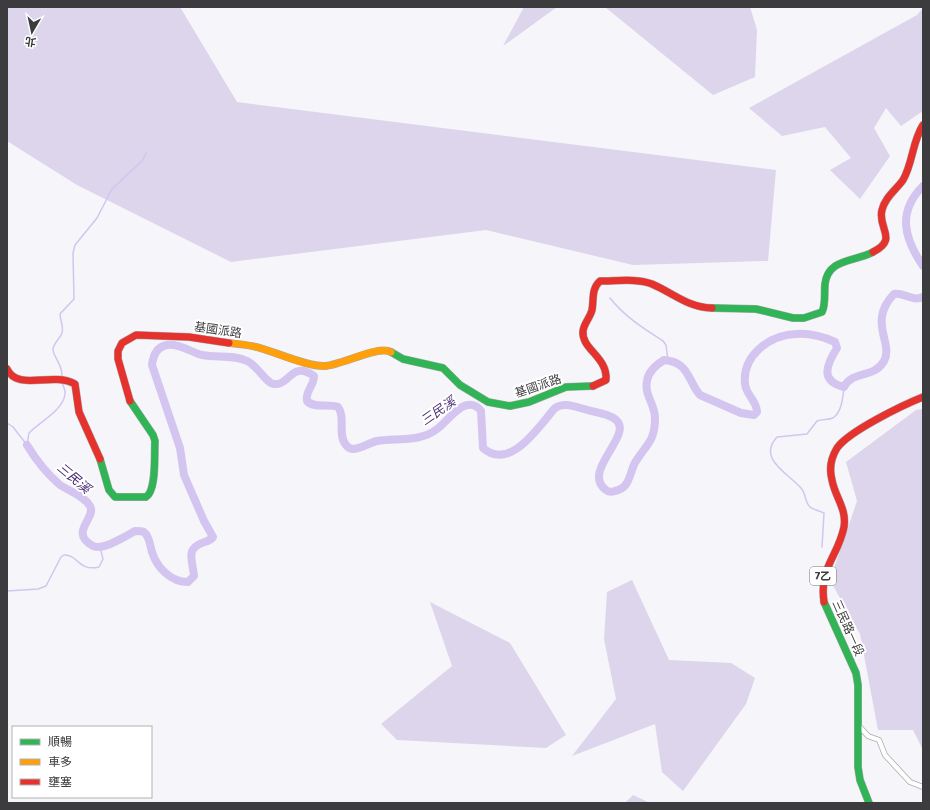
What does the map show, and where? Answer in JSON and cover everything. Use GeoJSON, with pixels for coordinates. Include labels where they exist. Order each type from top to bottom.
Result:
{"type":"FeatureCollection","features":[{"type":"Feature","properties":{"kind":"street","name":"基國派路"},"geometry":{"type":"LineString","coordinates":[[7,369],[10,376],[14,380],[62,379],[75,384],[79,412],[101,461],[109,490],[115,497],[146,497],[152,491],[153,486],[155,441],[153,435],[133,408],[126,392],[118,359],[118,351],[122,343],[136,335],[189,337],[258,347],[324,366],[340,364],[371,353],[387,350],[402,358],[443,368],[464,387],[488,402],[497,405],[517,406],[566,387],[596,386],[606,380],[605,363],[585,339],[583,331],[592,309],[594,290],[600,281],[642,281],[652,284],[687,303],[705,308],[756,309],[780,316],[794,318],[804,318],[822,312],[824,308],[826,276],[834,265],[866,256],[879,249],[884,243],[887,234],[881,220],[884,202],[906,172],[918,133],[923,125]]}},
{"type":"Feature","properties":{"kind":"street","name":"三民路一段"},"geometry":{"type":"LineString","coordinates":[[869,803],[860,780],[858,767],[858,685],[856,673],[824,603],[822,592],[823,575],[844,525],[845,514],[831,478],[831,462],[842,443],[881,416],[923,397]]}},
{"type":"Feature","properties":{"kind":"street"},"geometry":{"type":"LineString","coordinates":[[858,725],[868,736],[879,740],[885,755],[910,782],[923,787]]}},
{"type":"Feature","properties":{"kind":"shaded area"},"geometry":{"type":"Polygon","coordinates":[[[7,7],[180,7],[237,102],[776,170],[768,261],[633,265],[486,230],[231,262],[77,185],[7,141],[7,7]]]}},
{"type":"Feature","properties":{"kind":"shaded area"},"geometry":{"type":"Polygon","coordinates":[[[524,7],[557,7],[503,46],[524,7]]]}},
{"type":"Feature","properties":{"kind":"shaded area"},"geometry":{"type":"Polygon","coordinates":[[[605,7],[750,7],[757,30],[755,77],[713,95],[605,7]]]}},
{"type":"Feature","properties":{"kind":"shaded area"},"geometry":{"type":"Polygon","coordinates":[[[923,8],[923,111],[901,126],[886,108],[874,128],[890,156],[860,199],[830,170],[851,158],[825,127],[782,136],[749,108],[917,15],[923,8]]]}},
{"type":"Feature","properties":{"kind":"shaded area"},"geometry":{"type":"Polygon","coordinates":[[[923,409],[923,750],[913,730],[878,730],[860,634],[830,580],[857,501],[846,462],[916,410],[923,409]]]}},
{"type":"Feature","properties":{"kind":"shaded area"},"geometry":{"type":"Polygon","coordinates":[[[632,580],[669,660],[731,663],[755,678],[746,704],[683,791],[662,772],[655,724],[572,756],[616,699],[604,639],[607,592],[632,580]]]}},
{"type":"Feature","properties":{"kind":"shaded area"},"geometry":{"type":"Polygon","coordinates":[[[430,602],[510,643],[566,735],[546,748],[397,740],[381,724],[452,666],[430,602]]]}},
{"type":"Feature","properties":{"kind":"shaded area"},"geometry":{"type":"Polygon","coordinates":[[[633,795],[650,803],[625,803],[633,795]]]}},
{"type":"Feature","properties":{"kind":"waterway"},"geometry":{"type":"LineString","coordinates":[[62,376],[61,368],[53,350],[54,345],[62,331],[60,314],[74,299],[73,253],[75,245],[97,218],[112,189],[143,160],[146,153]]}},
{"type":"Feature","properties":{"kind":"waterway","name":"三民溪"},"geometry":{"type":"LineString","coordinates":[[923,186],[909,206],[906,225],[911,245],[923,266]]}},
{"type":"Feature","properties":{"kind":"waterway","name":"三民溪"},"geometry":{"type":"LineString","coordinates":[[27,445],[42,466],[60,485],[80,497],[90,506],[90,515],[83,530],[83,536],[86,541],[97,547],[108,545],[135,531],[144,532],[149,539],[154,558],[161,569],[176,580],[188,582],[194,576],[191,556],[193,549],[213,537],[204,521],[184,475],[180,448],[152,365],[156,352],[163,346],[176,345],[202,355],[242,359],[251,363],[268,381],[274,384],[279,384],[295,372],[306,372],[314,376],[313,383],[307,394],[307,401],[313,405],[338,407],[341,416],[343,441],[352,449],[360,448],[377,441],[408,439],[424,436],[437,429],[460,408],[468,405],[476,406],[481,411],[483,448],[493,454],[503,454],[513,451],[523,444],[558,406],[569,405],[604,414],[615,419],[620,426],[619,434],[615,443],[599,473],[600,482],[606,490],[611,492],[624,487],[627,483],[636,461],[652,437],[655,426],[655,413],[646,386],[649,375],[653,369],[664,360],[679,364],[687,373],[700,395],[741,413],[754,415],[757,412],[757,408],[747,391],[745,374],[748,364],[760,348],[777,338],[796,334],[806,334],[826,338],[835,342],[837,348],[830,360],[827,371],[831,381],[844,387],[853,378],[869,373],[880,367],[884,361],[886,347],[882,314],[886,304],[894,294],[901,294],[912,298],[923,297]]}},
{"type":"Feature","properties":{"kind":"waterway"},"geometry":{"type":"LineString","coordinates":[[610,298],[628,317],[663,341],[666,345],[668,361]]}},
{"type":"Feature","properties":{"kind":"waterway"},"geometry":{"type":"LineString","coordinates":[[27,445],[29,433],[60,406],[65,393],[62,382]]}},
{"type":"Feature","properties":{"kind":"waterway"},"geometry":{"type":"LineString","coordinates":[[822,547],[824,513],[813,509],[808,505],[803,490],[782,471],[772,459],[770,452],[777,437],[807,434],[817,421],[833,418],[840,408],[844,387]]}},
{"type":"Feature","properties":{"kind":"waterway","name":"三民溪"},"geometry":{"type":"LineString","coordinates":[[7,423],[13,427],[27,445]]}},
{"type":"Feature","properties":{"kind":"waterway"},"geometry":{"type":"LineString","coordinates":[[7,591],[38,589],[46,586],[61,557],[64,555],[69,555],[87,567],[99,567],[103,559],[100,547]]}},
{"type":"Feature","properties":{"kind":"traffic: fast"},"geometry":{"type":"LineString","coordinates":[[712,308],[756,309],[793,318],[804,318],[822,312],[825,284],[831,269],[843,262],[873,252]]}},
{"type":"Feature","properties":{"kind":"traffic: fast"},"geometry":{"type":"LineString","coordinates":[[391,352],[403,359],[443,368],[460,385],[488,402],[510,406],[529,402],[566,387],[593,386]]}},
{"type":"Feature","properties":{"kind":"traffic: fast"},"geometry":{"type":"LineString","coordinates":[[100,459],[109,490],[115,497],[146,497],[150,493],[155,463],[155,441],[153,435],[130,401]]}},
{"type":"Feature","properties":{"kind":"traffic: fast"},"geometry":{"type":"LineString","coordinates":[[824,602],[856,673],[858,685],[858,767],[860,780],[869,803]]}},
{"type":"Feature","properties":{"kind":"traffic: slow"},"geometry":{"type":"LineString","coordinates":[[229,343],[256,347],[318,366],[332,365],[378,351],[391,352]]}},
{"type":"Feature","properties":{"kind":"traffic: jam"},"geometry":{"type":"LineString","coordinates":[[873,252],[881,247],[886,238],[881,216],[883,205],[903,180],[909,167],[919,132],[923,125]]}},
{"type":"Feature","properties":{"kind":"traffic: jam"},"geometry":{"type":"LineString","coordinates":[[593,386],[606,380],[606,372],[599,359],[586,343],[583,337],[583,331],[592,310],[595,288],[600,281],[633,280],[646,282],[688,303],[696,306],[712,308]]}},
{"type":"Feature","properties":{"kind":"traffic: jam"},"geometry":{"type":"LineString","coordinates":[[130,401],[118,359],[118,351],[122,343],[136,335],[189,337],[229,343]]}},
{"type":"Feature","properties":{"kind":"traffic: jam"},"geometry":{"type":"LineString","coordinates":[[7,369],[12,376],[19,379],[56,379],[75,384],[79,412],[100,459]]}},
{"type":"Feature","properties":{"kind":"traffic: jam"},"geometry":{"type":"LineString","coordinates":[[824,602],[824,580],[844,527],[844,514],[831,476],[831,464],[835,452],[843,441],[864,427],[890,412],[923,397]]}}]}
